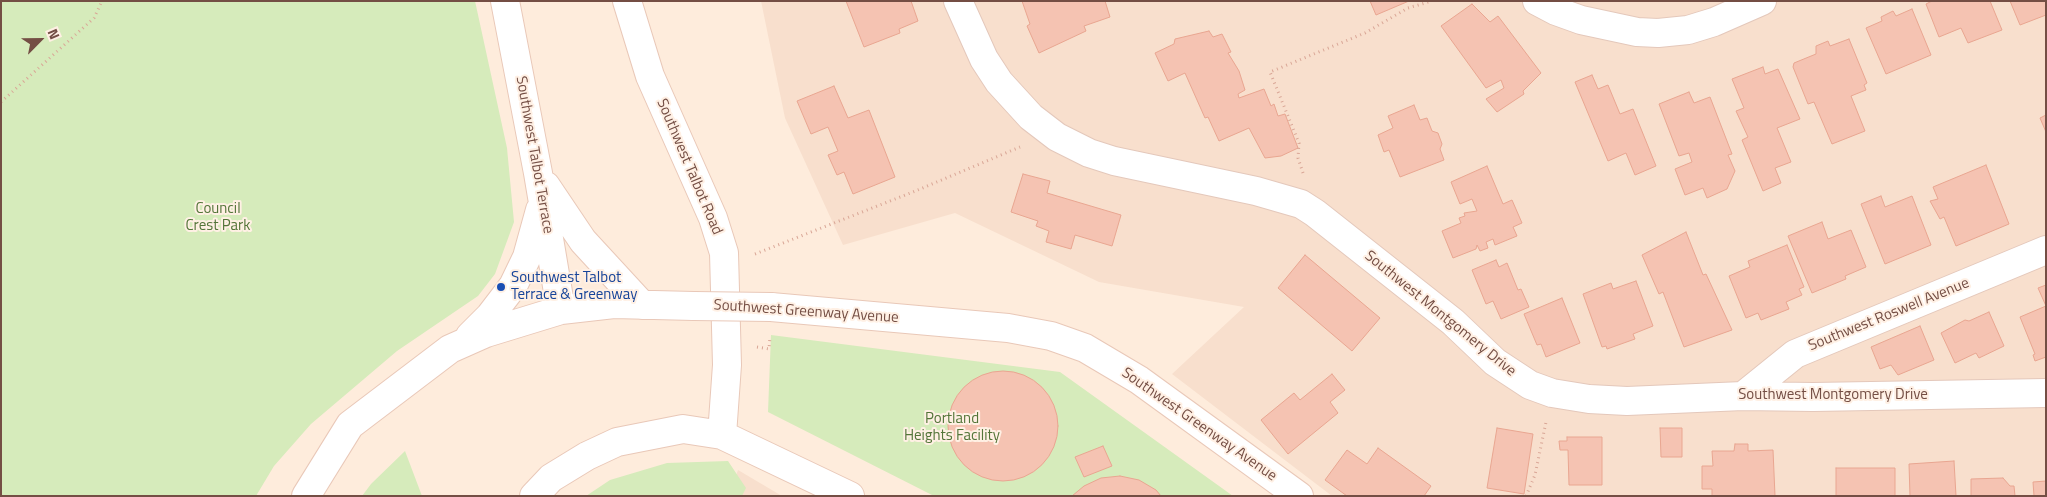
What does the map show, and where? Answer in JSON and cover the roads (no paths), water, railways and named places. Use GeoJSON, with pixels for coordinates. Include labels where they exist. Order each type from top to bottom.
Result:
{"type":"FeatureCollection","features":[{"type":"Feature","properties":{"kind":"street","name":"Southwest Talbot Terrace"},"geometry":{"type":"LineString","coordinates":[[505,1],[562,310]]}},
{"type":"Feature","properties":{"kind":"street","name":"Southwest Talbot Road"},"geometry":{"type":"LineString","coordinates":[[627,1],[650,76],[713,218],[726,265],[727,365],[722,435]]}},
{"type":"Feature","properties":{"kind":"street","name":"Southwest Montgomery Drive"},"geometry":{"type":"LineString","coordinates":[[958,1],[984,59],[1015,100],[1044,128],[1071,145],[1114,161],[1256,191],[1301,204],[1453,322],[1495,362],[1530,385],[1552,393],[1589,399],[1627,401],[1742,396],[1813,397],[2046,392]]}},
{"type":"Feature","properties":{"kind":"street"},"geometry":{"type":"LineString","coordinates":[[1536,1],[1581,20],[1636,32],[1658,33],[1688,30],[1714,22],[1762,1]]}},
{"type":"Feature","properties":{"kind":"street"},"geometry":{"type":"LineString","coordinates":[[540,185],[583,241],[642,305]]}},
{"type":"Feature","properties":{"kind":"street"},"geometry":{"type":"LineString","coordinates":[[462,343],[490,316],[512,286],[532,243],[540,185]]}},
{"type":"Feature","properties":{"kind":"street","name":"Southwest Roswell Avenue"},"geometry":{"type":"LineString","coordinates":[[1742,396],[1795,354],[2046,250]]}},
{"type":"Feature","properties":{"kind":"street","name":"Southwest Greenway Avenue"},"geometry":{"type":"LineString","coordinates":[[306,496],[350,425],[450,349],[486,333],[562,310],[599,304],[694,306],[771,320],[1008,328],[1051,336],[1077,345],[1139,380],[1299,496]]}},
{"type":"Feature","properties":{"kind":"street"},"geometry":{"type":"LineString","coordinates":[[534,496],[551,478],[587,456],[617,442],[683,429],[722,435],[850,496]]}},
{"type":"Feature","properties":{"kind":"place","name":"Southwest Talbot Terrace & Greenway"},"geometry":{"type":"Point","coordinates":[501,287]}},
{"type":"Feature","properties":{"kind":"park label","name":"Council Crest Park"},"geometry":{"type":"Point","coordinates":[218,218]}},
{"type":"Feature","properties":{"kind":"park label","name":"Portland Heights Facility"},"geometry":{"type":"Point","coordinates":[952,428]}}]}
